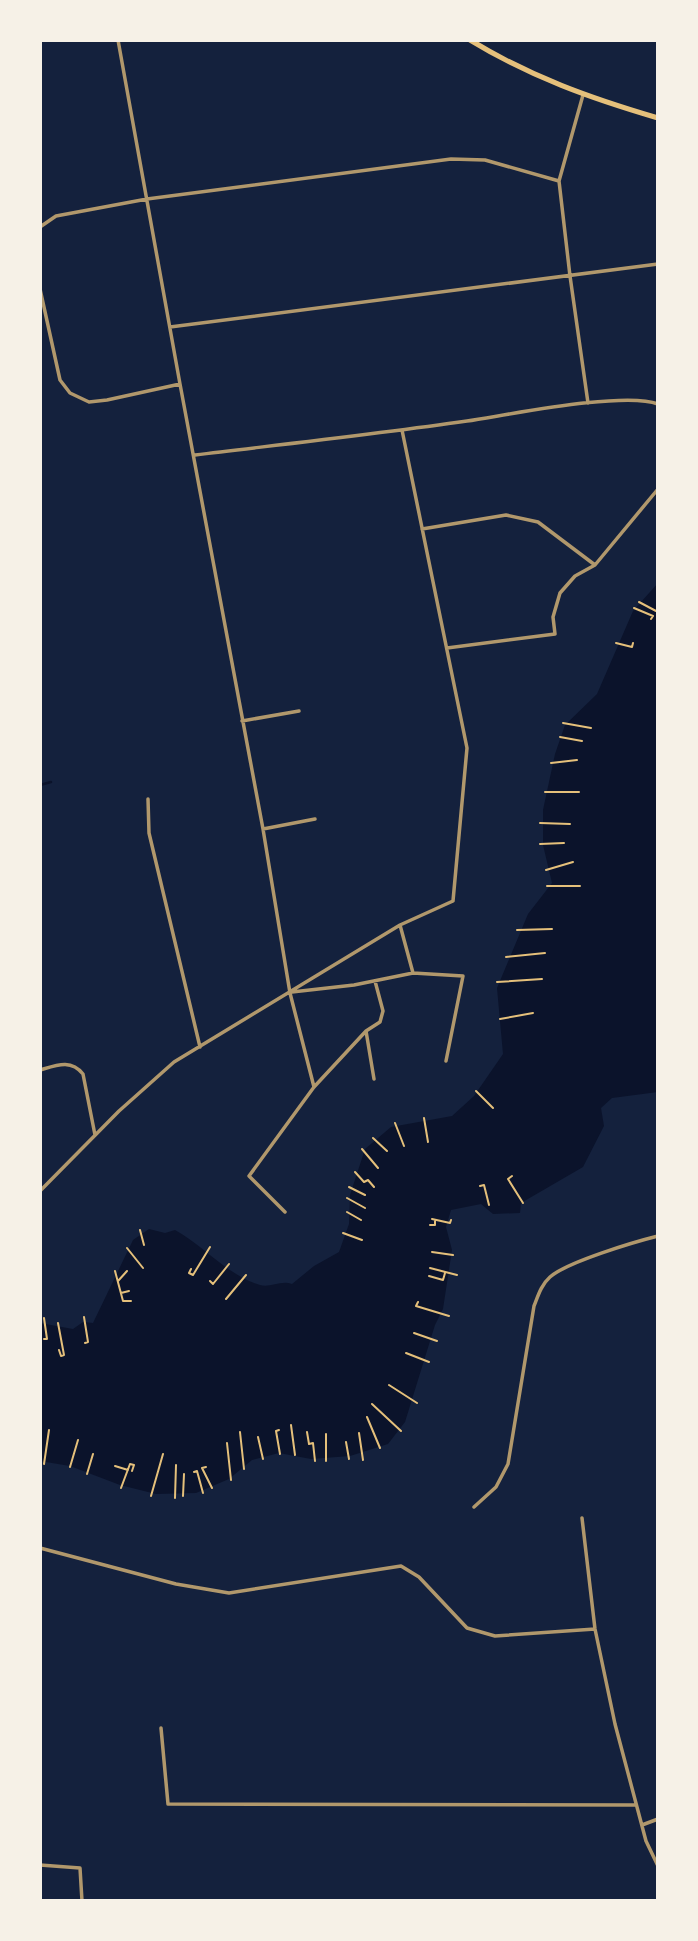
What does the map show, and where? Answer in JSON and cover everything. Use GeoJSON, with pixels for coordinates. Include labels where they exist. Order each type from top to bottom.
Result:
{"type":"FeatureCollection","features":[{"type":"Feature","properties":{"kind":"main road"},"geometry":{"type":"LineString","coordinates":[[470,40],[509,64],[583,95],[658,117]]}},
{"type":"Feature","properties":{"kind":"street"},"geometry":{"type":"LineString","coordinates":[[118,40],[264,829],[290,993],[314,1087]]}},
{"type":"Feature","properties":{"kind":"street"},"geometry":{"type":"LineString","coordinates":[[583,95],[559,181],[588,404]]}},
{"type":"Feature","properties":{"kind":"street"},"geometry":{"type":"LineString","coordinates":[[40,227],[56,216],[147,198],[451,159],[485,160],[559,181]]}},
{"type":"Feature","properties":{"kind":"street"},"geometry":{"type":"LineString","coordinates":[[170,327],[658,264]]}},
{"type":"Feature","properties":{"kind":"street"},"geometry":{"type":"LineString","coordinates":[[40,289],[60,380],[70,393],[89,402],[180,384]]}},
{"type":"Feature","properties":{"kind":"street"},"geometry":{"type":"LineString","coordinates":[[195,455],[588,404],[646,400],[658,404]]}},
{"type":"Feature","properties":{"kind":"street"},"geometry":{"type":"LineString","coordinates":[[40,1191],[94,1135],[174,1062],[400,925],[453,901],[467,748],[402,430]]}},
{"type":"Feature","properties":{"kind":"street"},"geometry":{"type":"LineString","coordinates":[[447,648],[555,634],[553,617],[560,593],[575,576],[595,565],[658,489]]}},
{"type":"Feature","properties":{"kind":"street"},"geometry":{"type":"LineString","coordinates":[[422,529],[506,515],[538,522],[595,565]]}},
{"type":"Feature","properties":{"kind":"street"},"geometry":{"type":"LineString","coordinates":[[242,721],[299,711]]}},
{"type":"Feature","properties":{"kind":"street"},"geometry":{"type":"LineString","coordinates":[[148,799],[149,833],[200,1047]]}},
{"type":"Feature","properties":{"kind":"street"},"geometry":{"type":"LineString","coordinates":[[264,829],[315,819]]}},
{"type":"Feature","properties":{"kind":"street"},"geometry":{"type":"LineString","coordinates":[[400,925],[413,973]]}},
{"type":"Feature","properties":{"kind":"street"},"geometry":{"type":"LineString","coordinates":[[290,993],[413,973],[463,976],[446,1061]]}},
{"type":"Feature","properties":{"kind":"street"},"geometry":{"type":"LineString","coordinates":[[285,1212],[249,1176],[314,1087],[366,1031],[383,1018],[375,981]]}},
{"type":"Feature","properties":{"kind":"street"},"geometry":{"type":"LineString","coordinates":[[366,1031],[374,1079]]}},
{"type":"Feature","properties":{"kind":"street"},"geometry":{"type":"LineString","coordinates":[[40,1070],[70,1063],[78,1067],[83,1074],[94,1135]]}},
{"type":"Feature","properties":{"kind":"street"},"geometry":{"type":"LineString","coordinates":[[474,1507],[496,1487],[509,1464],[534,1306],[542,1286],[551,1276],[586,1260],[658,1236]]}},
{"type":"Feature","properties":{"kind":"street"},"geometry":{"type":"LineString","coordinates":[[582,1518],[595,1629],[615,1724],[646,1841],[658,1866]]}},
{"type":"Feature","properties":{"kind":"street"},"geometry":{"type":"LineString","coordinates":[[40,1548],[176,1584],[229,1592],[401,1566],[419,1577],[467,1628],[495,1636],[595,1629]]}},
{"type":"Feature","properties":{"kind":"street"},"geometry":{"type":"LineString","coordinates":[[161,1728],[168,1804],[636,1805]]}},
{"type":"Feature","properties":{"kind":"street"},"geometry":{"type":"LineString","coordinates":[[642,1825],[658,1819]]}},
{"type":"Feature","properties":{"kind":"street"},"geometry":{"type":"LineString","coordinates":[[40,1865],[80,1868],[82,1901]]}},
{"type":"Feature","properties":{"kind":"path"},"geometry":{"type":"LineString","coordinates":[[639,602],[656,611]]}},
{"type":"Feature","properties":{"kind":"path"},"geometry":{"type":"LineString","coordinates":[[634,608],[653,616],[651,619]]}},
{"type":"Feature","properties":{"kind":"path"},"geometry":{"type":"LineString","coordinates":[[616,643],[632,647],[633,643]]}},
{"type":"Feature","properties":{"kind":"path"},"geometry":{"type":"LineString","coordinates":[[563,723],[591,728]]}},
{"type":"Feature","properties":{"kind":"path"},"geometry":{"type":"LineString","coordinates":[[560,737],[582,741]]}},
{"type":"Feature","properties":{"kind":"path"},"geometry":{"type":"LineString","coordinates":[[551,763],[577,760]]}},
{"type":"Feature","properties":{"kind":"path"},"geometry":{"type":"LineString","coordinates":[[545,792],[579,792]]}},
{"type":"Feature","properties":{"kind":"path"},"geometry":{"type":"LineString","coordinates":[[540,823],[570,824]]}},
{"type":"Feature","properties":{"kind":"path"},"geometry":{"type":"LineString","coordinates":[[540,844],[564,843]]}},
{"type":"Feature","properties":{"kind":"path"},"geometry":{"type":"LineString","coordinates":[[547,870],[573,862]]}},
{"type":"Feature","properties":{"kind":"path"},"geometry":{"type":"LineString","coordinates":[[547,886],[580,886]]}},
{"type":"Feature","properties":{"kind":"path"},"geometry":{"type":"LineString","coordinates":[[517,930],[552,929]]}},
{"type":"Feature","properties":{"kind":"path"},"geometry":{"type":"LineString","coordinates":[[506,957],[545,953]]}},
{"type":"Feature","properties":{"kind":"path"},"geometry":{"type":"LineString","coordinates":[[497,982],[542,979]]}},
{"type":"Feature","properties":{"kind":"path"},"geometry":{"type":"LineString","coordinates":[[500,1019],[533,1013]]}},
{"type":"Feature","properties":{"kind":"path"},"geometry":{"type":"LineString","coordinates":[[476,1091],[493,1108]]}},
{"type":"Feature","properties":{"kind":"path"},"geometry":{"type":"LineString","coordinates":[[425,1118],[428,1142]]}},
{"type":"Feature","properties":{"kind":"path"},"geometry":{"type":"LineString","coordinates":[[395,1123],[404,1146]]}},
{"type":"Feature","properties":{"kind":"path"},"geometry":{"type":"LineString","coordinates":[[373,1138],[387,1151]]}},
{"type":"Feature","properties":{"kind":"path"},"geometry":{"type":"LineString","coordinates":[[362,1149],[378,1168]]}},
{"type":"Feature","properties":{"kind":"path"},"geometry":{"type":"LineString","coordinates":[[355,1172],[364,1182],[368,1180],[374,1187]]}},
{"type":"Feature","properties":{"kind":"path"},"geometry":{"type":"LineString","coordinates":[[512,1176],[508,1179],[523,1203]]}},
{"type":"Feature","properties":{"kind":"path"},"geometry":{"type":"LineString","coordinates":[[480,1186],[484,1185],[489,1205]]}},
{"type":"Feature","properties":{"kind":"path"},"geometry":{"type":"LineString","coordinates":[[349,1187],[365,1195]]}},
{"type":"Feature","properties":{"kind":"path"},"geometry":{"type":"LineString","coordinates":[[347,1199],[365,1208]]}},
{"type":"Feature","properties":{"kind":"path"},"geometry":{"type":"LineString","coordinates":[[347,1212],[361,1220]]}},
{"type":"Feature","properties":{"kind":"path"},"geometry":{"type":"LineString","coordinates":[[430,1224],[435,1226],[434,1219],[450,1223],[451,1220]]}},
{"type":"Feature","properties":{"kind":"path"},"geometry":{"type":"LineString","coordinates":[[140,1230],[144,1245]]}},
{"type":"Feature","properties":{"kind":"path"},"geometry":{"type":"LineString","coordinates":[[343,1233],[362,1240]]}},
{"type":"Feature","properties":{"kind":"path"},"geometry":{"type":"LineString","coordinates":[[191,1269],[189,1273],[193,1275],[210,1247]]}},
{"type":"Feature","properties":{"kind":"path"},"geometry":{"type":"LineString","coordinates":[[127,1248],[143,1268]]}},
{"type":"Feature","properties":{"kind":"path"},"geometry":{"type":"LineString","coordinates":[[432,1252],[453,1255]]}},
{"type":"Feature","properties":{"kind":"path"},"geometry":{"type":"LineString","coordinates":[[210,1281],[213,1284],[229,1264]]}},
{"type":"Feature","properties":{"kind":"path"},"geometry":{"type":"LineString","coordinates":[[430,1268],[457,1275]]}},
{"type":"Feature","properties":{"kind":"path"},"geometry":{"type":"LineString","coordinates":[[115,1271],[124,1303],[131,1301]]}},
{"type":"Feature","properties":{"kind":"path"},"geometry":{"type":"LineString","coordinates":[[118,1281],[127,1271]]}},
{"type":"Feature","properties":{"kind":"path"},"geometry":{"type":"LineString","coordinates":[[429,1276],[443,1280],[445,1272]]}},
{"type":"Feature","properties":{"kind":"path"},"geometry":{"type":"LineString","coordinates":[[226,1299],[246,1275]]}},
{"type":"Feature","properties":{"kind":"path"},"geometry":{"type":"LineString","coordinates":[[121,1293],[129,1291]]}},
{"type":"Feature","properties":{"kind":"path"},"geometry":{"type":"LineString","coordinates":[[418,1302],[416,1306],[449,1315]]}},
{"type":"Feature","properties":{"kind":"path"},"geometry":{"type":"LineString","coordinates":[[84,1317],[88,1342],[85,1343]]}},
{"type":"Feature","properties":{"kind":"path"},"geometry":{"type":"LineString","coordinates":[[44,1318],[47,1339],[44,1339]]}},
{"type":"Feature","properties":{"kind":"path"},"geometry":{"type":"LineString","coordinates":[[58,1323],[64,1355],[61,1356],[59,1350]]}},
{"type":"Feature","properties":{"kind":"path"},"geometry":{"type":"LineString","coordinates":[[414,1333],[437,1341]]}},
{"type":"Feature","properties":{"kind":"path"},"geometry":{"type":"LineString","coordinates":[[407,1353],[429,1362]]}},
{"type":"Feature","properties":{"kind":"path"},"geometry":{"type":"LineString","coordinates":[[389,1385],[417,1404]]}},
{"type":"Feature","properties":{"kind":"path"},"geometry":{"type":"LineString","coordinates":[[372,1404],[401,1431]]}},
{"type":"Feature","properties":{"kind":"path"},"geometry":{"type":"LineString","coordinates":[[367,1417],[380,1448]]}},
{"type":"Feature","properties":{"kind":"path"},"geometry":{"type":"LineString","coordinates":[[291,1425],[295,1455]]}},
{"type":"Feature","properties":{"kind":"path"},"geometry":{"type":"LineString","coordinates":[[44,1464],[49,1430]]}},
{"type":"Feature","properties":{"kind":"path"},"geometry":{"type":"LineString","coordinates":[[279,1430],[276,1431],[279,1454]]}},
{"type":"Feature","properties":{"kind":"path"},"geometry":{"type":"LineString","coordinates":[[240,1432],[244,1469]]}},
{"type":"Feature","properties":{"kind":"path"},"geometry":{"type":"LineString","coordinates":[[307,1432],[309,1444],[313,1443],[315,1461]]}},
{"type":"Feature","properties":{"kind":"path"},"geometry":{"type":"LineString","coordinates":[[359,1433],[363,1460]]}},
{"type":"Feature","properties":{"kind":"path"},"geometry":{"type":"LineString","coordinates":[[326,1434],[326,1461]]}},
{"type":"Feature","properties":{"kind":"path"},"geometry":{"type":"LineString","coordinates":[[258,1437],[263,1459]]}},
{"type":"Feature","properties":{"kind":"path"},"geometry":{"type":"LineString","coordinates":[[70,1468],[78,1440]]}},
{"type":"Feature","properties":{"kind":"path"},"geometry":{"type":"LineString","coordinates":[[346,1442],[349,1459]]}},
{"type":"Feature","properties":{"kind":"path"},"geometry":{"type":"LineString","coordinates":[[40,1443],[47,1444]]}},
{"type":"Feature","properties":{"kind":"path"},"geometry":{"type":"LineString","coordinates":[[227,1443],[231,1480]]}},
{"type":"Feature","properties":{"kind":"path"},"geometry":{"type":"LineString","coordinates":[[87,1474],[93,1454]]}},
{"type":"Feature","properties":{"kind":"path"},"geometry":{"type":"LineString","coordinates":[[151,1496],[163,1454]]}},
{"type":"Feature","properties":{"kind":"path"},"geometry":{"type":"LineString","coordinates":[[121,1488],[130,1464],[134,1465],[132,1471]]}},
{"type":"Feature","properties":{"kind":"path"},"geometry":{"type":"LineString","coordinates":[[176,1465],[176,1498]]}},
{"type":"Feature","properties":{"kind":"path"},"geometry":{"type":"LineString","coordinates":[[116,1466],[128,1471]]}},
{"type":"Feature","properties":{"kind":"path"},"geometry":{"type":"LineString","coordinates":[[206,1466],[202,1468],[212,1488]]}},
{"type":"Feature","properties":{"kind":"path"},"geometry":{"type":"LineString","coordinates":[[194,1472],[197,1471],[203,1493]]}},
{"type":"Feature","properties":{"kind":"path"},"geometry":{"type":"LineString","coordinates":[[183,1496],[184,1474]]}},
{"type":"Feature","properties":{"kind":"water"},"geometry":{"type":"Polygon","coordinates":[[[658,583],[658,1092],[612,1098],[601,1108],[604,1126],[583,1167],[521,1203],[520,1213],[493,1214],[481,1204],[451,1210],[446,1227],[452,1250],[443,1309],[435,1325],[405,1422],[388,1444],[350,1456],[311,1459],[279,1453],[252,1460],[229,1479],[196,1493],[156,1494],[120,1485],[70,1466],[40,1461],[40,1323],[73,1329],[83,1322],[93,1323],[133,1240],[149,1229],[165,1233],[175,1230],[248,1280],[264,1286],[292,1284],[314,1266],[339,1252],[349,1224],[350,1195],[365,1149],[391,1127],[452,1116],[474,1096],[503,1054],[497,988],[528,914],[552,883],[543,845],[543,810],[555,754],[565,725],[597,694],[633,611],[658,583]]]}},
{"type":"Feature","properties":{"kind":"waterway"},"geometry":{"type":"LineString","coordinates":[[40,785],[51,782]]}}]}
